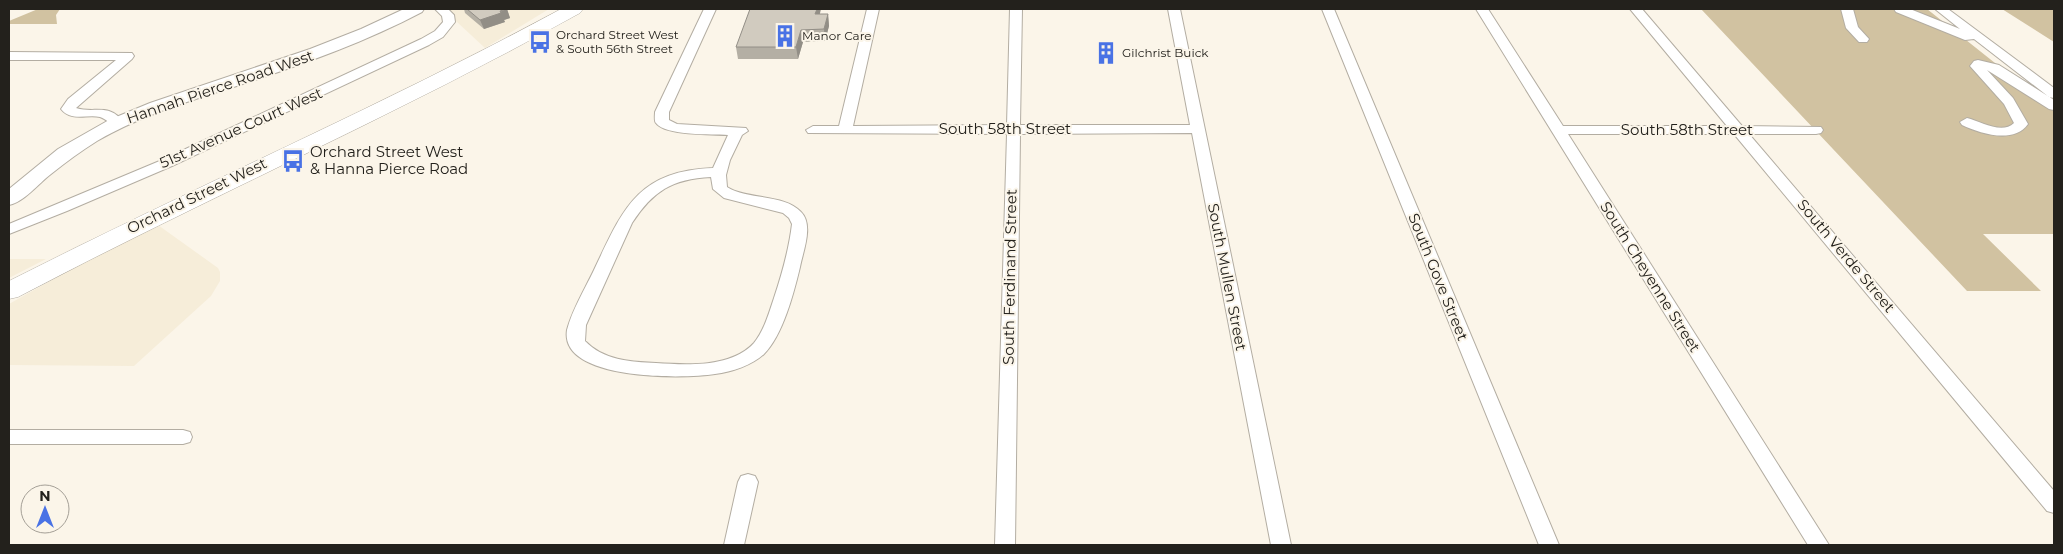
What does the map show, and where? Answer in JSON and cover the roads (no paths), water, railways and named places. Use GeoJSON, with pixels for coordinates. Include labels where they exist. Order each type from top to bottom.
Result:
{"type":"FeatureCollection","features":[{"type":"Feature","properties":{"kind":"main road","name":"Orchard Street West"},"geometry":{"type":"LineString","coordinates":[[9,291],[112,237],[490,56],[574,9]]}},
{"type":"Feature","properties":{"kind":"street","name":"Hannah Pierce Road West"},"geometry":{"type":"LineString","coordinates":[[9,199],[61,155],[117,123],[156,107],[322,52],[376,29],[416,9]]}},
{"type":"Feature","properties":{"kind":"street","name":"51st Avenue Court West"},"geometry":{"type":"LineString","coordinates":[[9,229],[82,199],[282,110],[425,42],[438,34],[449,22],[448,14],[440,9]]}},
{"type":"Feature","properties":{"kind":"street"},"geometry":{"type":"LineString","coordinates":[[710,9],[662,112],[662,122],[674,128],[739,131],[719,172],[718,186],[724,193],[741,199],[788,208],[800,220],[799,233],[774,325],[765,342],[754,352],[724,366],[704,369],[661,369],[614,365],[593,358],[576,342],[577,325],[624,223],[633,210],[652,190],[668,179],[686,174],[719,172]]}},
{"type":"Feature","properties":{"kind":"street"},"geometry":{"type":"LineString","coordinates":[[845,129],[873,9]]}},
{"type":"Feature","properties":{"kind":"street","name":"South Ferdinand Street"},"geometry":{"type":"LineString","coordinates":[[1005,545],[1016,9]]}},
{"type":"Feature","properties":{"kind":"street","name":"South Mullen Street"},"geometry":{"type":"LineString","coordinates":[[1174,9],[1281,545]]}},
{"type":"Feature","properties":{"kind":"street","name":"South Gove Street"},"geometry":{"type":"LineString","coordinates":[[1328,9],[1549,545]]}},
{"type":"Feature","properties":{"kind":"street","name":"South Cheyenne Street"},"geometry":{"type":"LineString","coordinates":[[1482,9],[1819,545]]}},
{"type":"Feature","properties":{"kind":"street","name":"South Verde Street"},"geometry":{"type":"LineString","coordinates":[[1636,9],[2054,505]]}},
{"type":"Feature","properties":{"kind":"street"},"geometry":{"type":"LineString","coordinates":[[1847,9],[1852,28],[1862,39]]}},
{"type":"Feature","properties":{"kind":"street"},"geometry":{"type":"LineString","coordinates":[[1900,9],[1990,46]]}},
{"type":"Feature","properties":{"kind":"street"},"geometry":{"type":"LineString","coordinates":[[1941,9],[2054,94]]}},
{"type":"Feature","properties":{"kind":"street"},"geometry":{"type":"LineString","coordinates":[[9,56],[128,56],[68,107],[68,110],[73,112],[106,114],[117,123]]}},
{"type":"Feature","properties":{"kind":"street"},"geometry":{"type":"LineString","coordinates":[[1967,122],[1981,128],[2003,131],[2016,130],[2021,124],[1996,86],[1977,68],[1976,65],[1978,64],[1994,68],[2054,106]]}},
{"type":"Feature","properties":{"kind":"street","name":"South 58th Street"},"geometry":{"type":"LineString","coordinates":[[813,130],[1197,129]]}},
{"type":"Feature","properties":{"kind":"street","name":"South 58th Street"},"geometry":{"type":"LineString","coordinates":[[1557,130],[1816,130]]}},
{"type":"Feature","properties":{"kind":"street"},"geometry":{"type":"LineString","coordinates":[[9,437],[182,437]]}},
{"type":"Feature","properties":{"kind":"street"},"geometry":{"type":"LineString","coordinates":[[734,545],[748,482]]}},
{"type":"Feature","properties":{"kind":"place","name":"Manor Care"},"geometry":{"type":"Point","coordinates":[785,36]}},
{"type":"Feature","properties":{"kind":"place","name":"Orchard Street West & South 56th Street"},"geometry":{"type":"Point","coordinates":[540,42]}},
{"type":"Feature","properties":{"kind":"place","name":"Gilchrist Buick"},"geometry":{"type":"Point","coordinates":[1106,53]}},
{"type":"Feature","properties":{"kind":"place","name":"Orchard Street West & Hanna Pierce Road"},"geometry":{"type":"Point","coordinates":[293,161]}}]}
